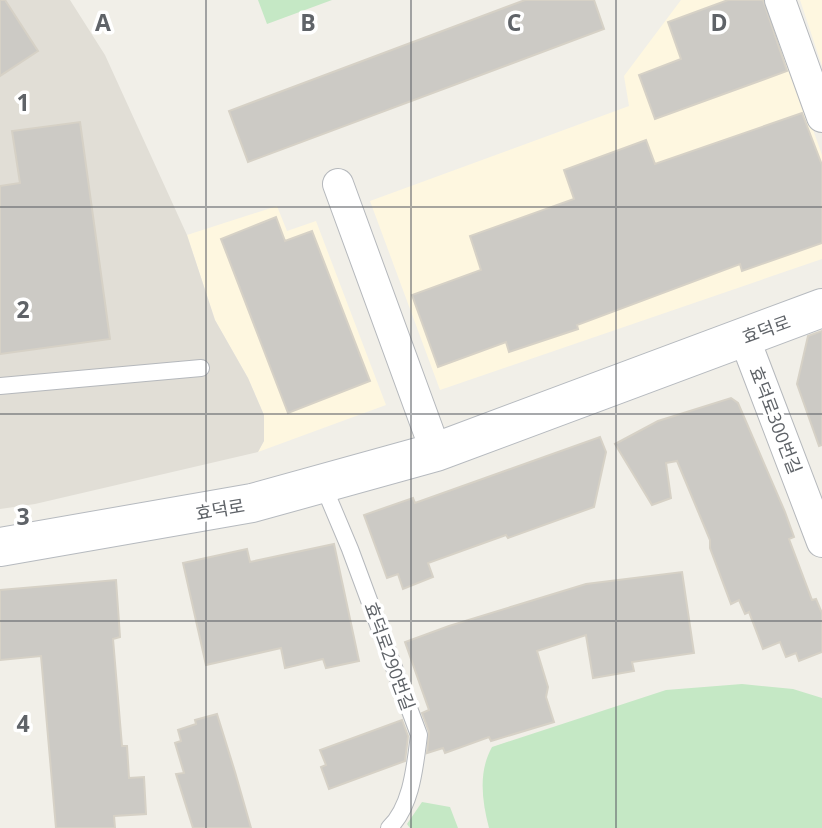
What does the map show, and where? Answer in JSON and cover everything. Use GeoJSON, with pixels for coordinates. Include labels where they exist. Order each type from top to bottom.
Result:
{"type":"FeatureCollection","features":[{"type":"Feature","properties":{"kind":"main road","name":"효덕로"},"geometry":{"type":"LineString","coordinates":[[0,547],[252,503],[323,485],[436,452],[822,308]]}},
{"type":"Feature","properties":{"kind":"street"},"geometry":{"type":"LineString","coordinates":[[780,0],[822,117]]}},
{"type":"Feature","properties":{"kind":"street"},"geometry":{"type":"LineString","coordinates":[[338,184],[436,452]]}},
{"type":"Feature","properties":{"kind":"street","name":"효덕로300번길"},"geometry":{"type":"LineString","coordinates":[[744,337],[822,541]]}},
{"type":"Feature","properties":{"kind":"lane"},"geometry":{"type":"LineString","coordinates":[[0,386],[201,368]]}},
{"type":"Feature","properties":{"kind":"lane","name":"효덕로290번길"},"geometry":{"type":"LineString","coordinates":[[323,485],[350,549],[419,735],[406,802],[389,828]]}},
{"type":"Feature","properties":{"kind":"shaded area"},"geometry":{"type":"Polygon","coordinates":[[[0,0],[70,0],[105,55],[187,235],[215,320],[248,378],[264,415],[264,441],[258,452],[35,504],[0,509],[0,0]]]}},
{"type":"Feature","properties":{"kind":"shaded area"},"geometry":{"type":"Polygon","coordinates":[[[681,0],[767,0],[822,155],[822,259],[440,390],[370,201],[629,106],[624,76],[681,0]]]}},
{"type":"Feature","properties":{"kind":"shaded area"},"geometry":{"type":"Polygon","coordinates":[[[800,0],[822,0],[822,66],[800,0]]]}},
{"type":"Feature","properties":{"kind":"shaded area"},"geometry":{"type":"Polygon","coordinates":[[[277,206],[287,231],[316,221],[386,405],[258,452],[264,441],[264,415],[248,378],[215,320],[187,235],[277,206]]]}},
{"type":"Feature","properties":{"kind":"green space"},"geometry":{"type":"Polygon","coordinates":[[[258,0],[332,0],[267,24],[258,0]]]}},
{"type":"Feature","properties":{"kind":"green space"},"geometry":{"type":"Polygon","coordinates":[[[742,684],[793,689],[822,698],[822,828],[489,828],[483,776],[492,747],[666,690],[742,684]]]}},
{"type":"Feature","properties":{"kind":"green space"},"geometry":{"type":"Polygon","coordinates":[[[422,802],[450,807],[458,828],[410,828],[407,824],[422,802]]]}},
{"type":"Feature","properties":{"kind":"building"},"geometry":{"type":"Polygon","coordinates":[[[0,0],[5,0],[38,51],[0,76],[0,0]]]}},
{"type":"Feature","properties":{"kind":"building"},"geometry":{"type":"Polygon","coordinates":[[[525,0],[594,0],[604,29],[248,162],[229,111],[525,0]]]}},
{"type":"Feature","properties":{"kind":"building"},"geometry":{"type":"Polygon","coordinates":[[[728,0],[763,0],[787,71],[655,119],[639,75],[681,59],[668,22],[728,0]]]}},
{"type":"Feature","properties":{"kind":"building"},"geometry":{"type":"Polygon","coordinates":[[[802,113],[822,165],[822,243],[742,271],[740,264],[577,325],[578,329],[509,352],[506,342],[438,367],[412,295],[481,270],[470,236],[574,199],[564,170],[646,140],[655,164],[802,113]]]}},
{"type":"Feature","properties":{"kind":"building"},"geometry":{"type":"Polygon","coordinates":[[[80,122],[110,339],[0,354],[0,186],[20,183],[12,131],[80,122]]]}},
{"type":"Feature","properties":{"kind":"building"},"geometry":{"type":"Polygon","coordinates":[[[276,217],[285,241],[312,231],[370,381],[288,413],[221,239],[276,217]]]}},
{"type":"Feature","properties":{"kind":"building"},"geometry":{"type":"Polygon","coordinates":[[[822,331],[822,445],[819,446],[797,384],[808,336],[822,331]]]}},
{"type":"Feature","properties":{"kind":"building"},"geometry":{"type":"Polygon","coordinates":[[[731,398],[738,403],[785,512],[794,537],[789,539],[812,600],[816,599],[822,613],[822,652],[799,661],[796,653],[786,657],[780,642],[763,649],[749,612],[745,614],[739,600],[731,604],[710,548],[710,540],[677,461],[666,463],[671,498],[652,505],[615,444],[658,421],[731,398]]]}},
{"type":"Feature","properties":{"kind":"building"},"geometry":{"type":"Polygon","coordinates":[[[600,437],[606,452],[594,507],[428,563],[433,577],[403,589],[398,574],[387,578],[364,515],[413,498],[415,503],[600,437]]]}},
{"type":"Feature","properties":{"kind":"building"},"geometry":{"type":"Polygon","coordinates":[[[334,544],[359,661],[326,668],[323,659],[285,668],[281,648],[206,665],[183,563],[247,549],[250,562],[334,544]]]}},
{"type":"Feature","properties":{"kind":"building"},"geometry":{"type":"Polygon","coordinates":[[[682,572],[694,653],[632,662],[634,671],[593,678],[586,635],[537,651],[548,687],[546,697],[554,722],[491,741],[489,737],[445,753],[443,748],[427,753],[429,732],[422,713],[429,710],[405,642],[586,584],[682,572]]]}},
{"type":"Feature","properties":{"kind":"building"},"geometry":{"type":"Polygon","coordinates":[[[116,580],[120,637],[113,639],[122,746],[127,746],[129,778],[144,777],[146,814],[114,816],[115,828],[56,828],[41,656],[0,660],[0,590],[116,580]]]}},
{"type":"Feature","properties":{"kind":"building"},"geometry":{"type":"Polygon","coordinates":[[[217,714],[251,828],[193,828],[176,774],[184,773],[175,743],[181,741],[178,730],[196,724],[195,720],[217,714]]]}},
{"type":"Feature","properties":{"kind":"building"},"geometry":{"type":"Polygon","coordinates":[[[402,720],[408,736],[405,761],[329,789],[321,767],[326,765],[320,750],[402,720]]]}}]}
